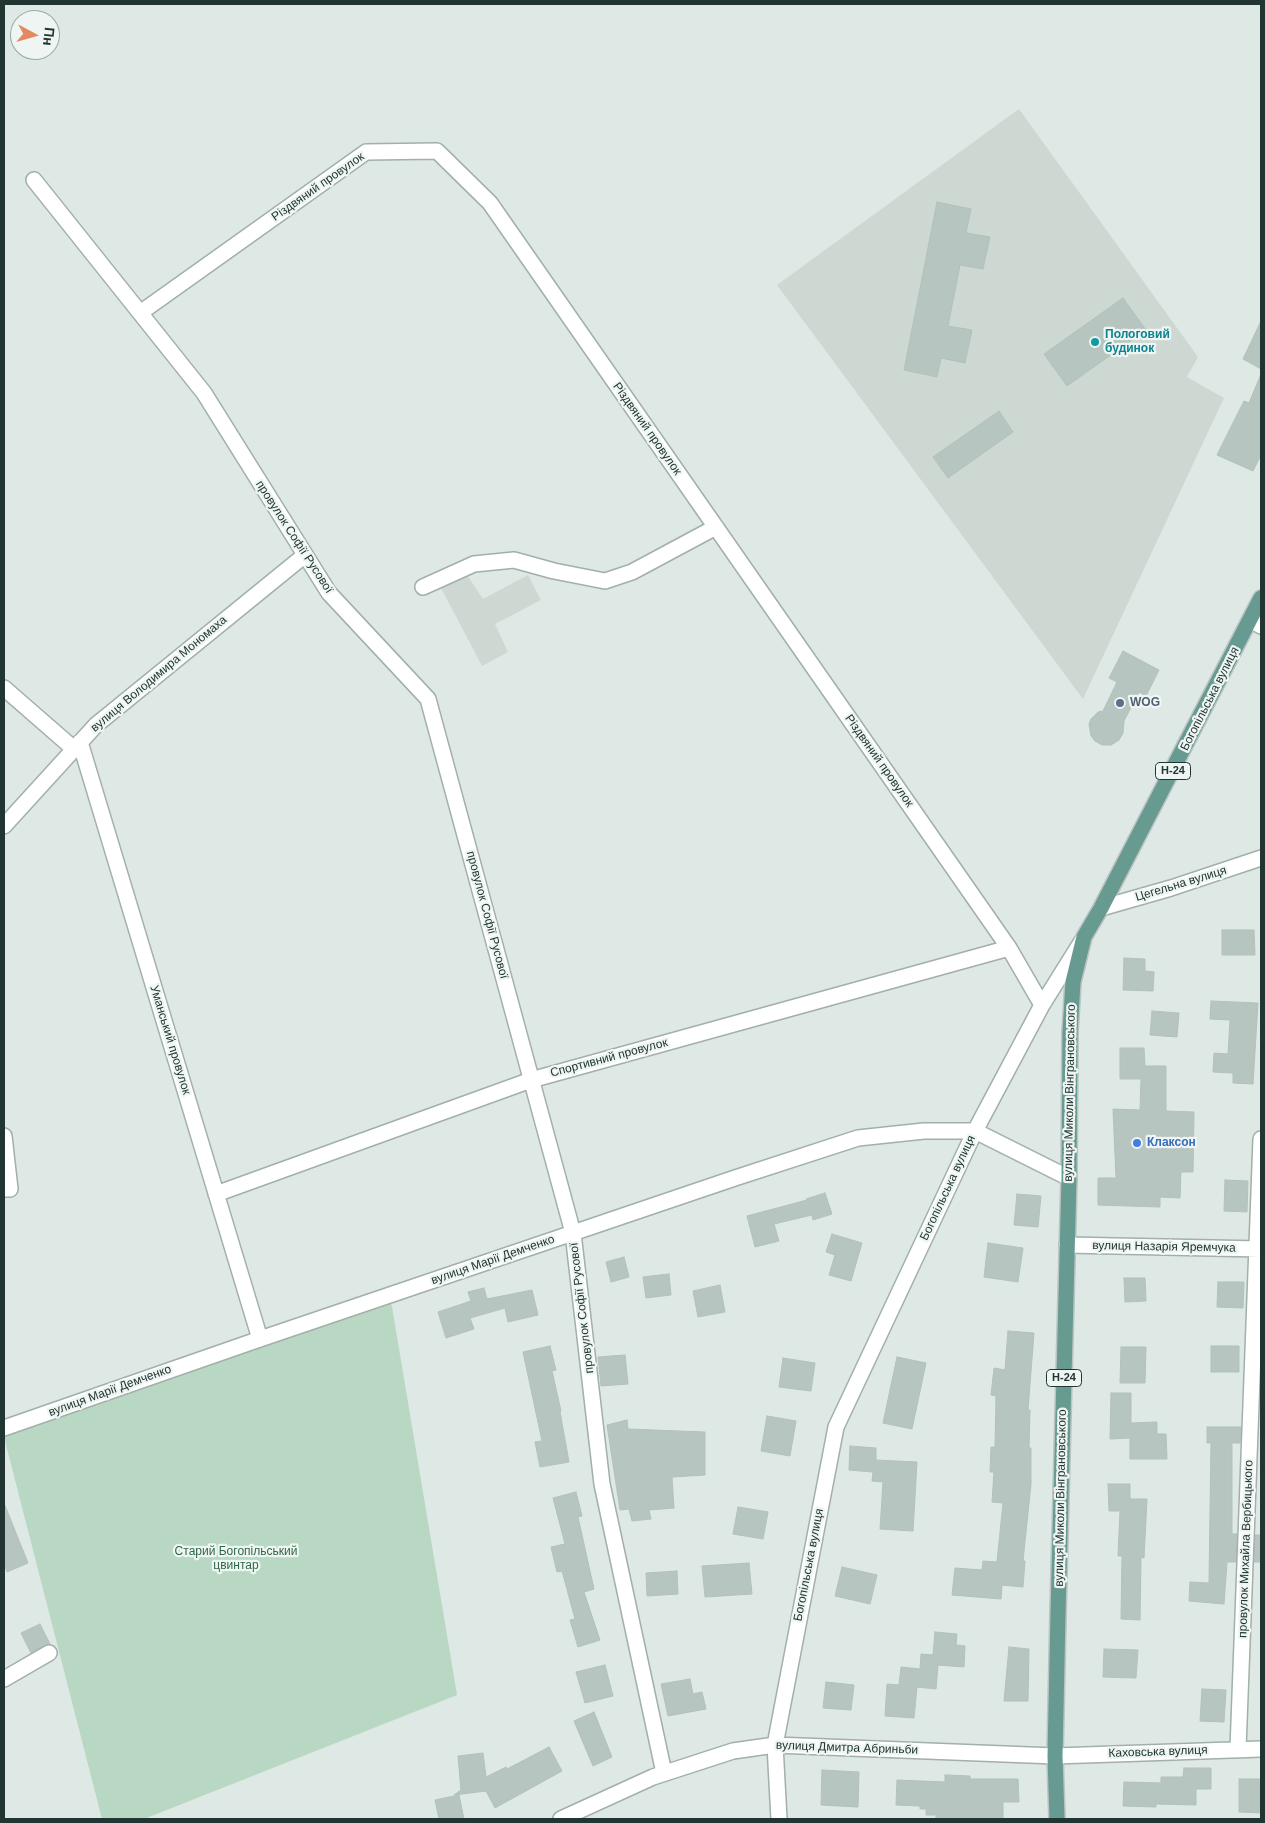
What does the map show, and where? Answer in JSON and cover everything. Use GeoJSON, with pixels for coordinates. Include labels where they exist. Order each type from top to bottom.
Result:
{"type":"FeatureCollection","features":[{"type":"Feature","properties":{"kind":"main road","name":"Богопільська вулиця"},"geometry":{"type":"LineString","coordinates":[[1084,937],[1256,623],[1261,601]]}},
{"type":"Feature","properties":{"kind":"main road","name":"вулиця Миколи Вінграновського"},"geometry":{"type":"LineString","coordinates":[[1056,1819],[1069,1178],[1070,1032],[1073,982],[1084,937]]}},
{"type":"Feature","properties":{"kind":"street","name":"Різдвяний провулок"},"geometry":{"type":"LineString","coordinates":[[140,314],[366,152],[437,151],[490,203],[1009,948],[1042,1005]]}},
{"type":"Feature","properties":{"kind":"street","name":"провулок Софії Русової"},"geometry":{"type":"LineString","coordinates":[[34,180],[204,393],[329,593],[428,700],[573,1233],[602,1484],[664,1773]]}},
{"type":"Feature","properties":{"kind":"street"},"geometry":{"type":"LineString","coordinates":[[423,587],[474,564],[514,560],[554,571],[605,581],[632,572],[716,528]]}},
{"type":"Feature","properties":{"kind":"street","name":"вулиця Володимира Мономаха"},"geometry":{"type":"LineString","coordinates":[[4,826],[96,724],[305,555]]}},
{"type":"Feature","properties":{"kind":"street"},"geometry":{"type":"LineString","coordinates":[[4,688],[77,746]]}},
{"type":"Feature","properties":{"kind":"street","name":"Уманський провулок"},"geometry":{"type":"LineString","coordinates":[[77,746],[260,1339]]}},
{"type":"Feature","properties":{"kind":"street","name":"Цегельна вулиця"},"geometry":{"type":"LineString","coordinates":[[1101,908],[1171,888],[1261,858]]}},
{"type":"Feature","properties":{"kind":"street","name":"Богопільська вулиця"},"geometry":{"type":"LineString","coordinates":[[779,1819],[775,1745],[836,1427],[975,1131],[1042,1005],[1084,937]]}},
{"type":"Feature","properties":{"kind":"street","name":"Спортивний провулок"},"geometry":{"type":"LineString","coordinates":[[216,1194],[531,1080],[1009,948]]}},
{"type":"Feature","properties":{"kind":"street","name":"вулиця Марії Демченко"},"geometry":{"type":"LineString","coordinates":[[4,1428],[260,1339],[858,1138],[924,1130],[975,1131],[1069,1178]]}},
{"type":"Feature","properties":{"kind":"street"},"geometry":{"type":"LineString","coordinates":[[4,1136],[10,1189],[4,1189]]}},
{"type":"Feature","properties":{"kind":"street","name":"провулок Михайла Вербицького"},"geometry":{"type":"LineString","coordinates":[[1238,1749],[1260,1249],[1261,1139]]}},
{"type":"Feature","properties":{"kind":"street","name":"вулиця Назарія Яремчука"},"geometry":{"type":"LineString","coordinates":[[1067,1245],[1260,1249]]}},
{"type":"Feature","properties":{"kind":"street"},"geometry":{"type":"LineString","coordinates":[[4,1679],[49,1653]]}},
{"type":"Feature","properties":{"kind":"street","name":"вулиця Дмитра Абриньби"},"geometry":{"type":"LineString","coordinates":[[561,1819],[664,1773],[733,1752],[775,1745],[1056,1756]]}},
{"type":"Feature","properties":{"kind":"street","name":"Каховська вулиця"},"geometry":{"type":"LineString","coordinates":[[1056,1756],[1261,1749]]}},
{"type":"Feature","properties":{"kind":"shaded area"},"geometry":{"type":"Polygon","coordinates":[[[1019,109],[1198,357],[1187,377],[1224,398],[1083,699],[777,285],[1019,109]]]}},
{"type":"Feature","properties":{"kind":"shaded area"},"geometry":{"type":"Polygon","coordinates":[[[467,575],[483,599],[528,575],[541,600],[495,624],[508,652],[482,666],[441,588],[467,575]]]}},
{"type":"Feature","properties":{"kind":"green space","name":"Старий Богопільський цвинтар"},"geometry":{"type":"Polygon","coordinates":[[[390,1295],[457,1695],[144,1819],[102,1819],[4,1437],[4,1429],[390,1295]]]}},
{"type":"Feature","properties":{"kind":"building"},"geometry":{"type":"Polygon","coordinates":[[[937,202],[971,209],[966,233],[990,237],[983,269],[960,265],[948,326],[972,330],[965,363],[941,358],[937,377],[904,370],[937,202]]]}},
{"type":"Feature","properties":{"kind":"building","name":"Пологовий будинок"},"geometry":{"type":"Polygon","coordinates":[[[1123,298],[1146,330],[1067,386],[1044,354],[1123,298]]]}},
{"type":"Feature","properties":{"kind":"building"},"geometry":{"type":"Polygon","coordinates":[[[1261,321],[1261,369],[1243,359],[1261,321]]]}},
{"type":"Feature","properties":{"kind":"building"},"geometry":{"type":"Polygon","coordinates":[[[1261,374],[1261,455],[1253,471],[1217,455],[1244,401],[1249,403],[1261,374]]]}},
{"type":"Feature","properties":{"kind":"building"},"geometry":{"type":"Polygon","coordinates":[[[999,411],[1013,432],[948,478],[933,457],[999,411]]]}},
{"type":"Feature","properties":{"kind":"building","name":"WOG"},"geometry":{"type":"Polygon","coordinates":[[[1123,651],[1159,670],[1146,696],[1139,692],[1124,721],[1123,733],[1119,740],[1111,745],[1102,745],[1091,736],[1089,724],[1098,712],[1103,711],[1117,682],[1109,678],[1123,651]]]}},
{"type":"Feature","properties":{"kind":"building"},"geometry":{"type":"Polygon","coordinates":[[[1222,930],[1254,930],[1255,955],[1222,955],[1222,930]]]}},
{"type":"Feature","properties":{"kind":"building"},"geometry":{"type":"Polygon","coordinates":[[[1124,958],[1145,959],[1145,971],[1154,972],[1153,991],[1123,990],[1124,958]]]}},
{"type":"Feature","properties":{"kind":"building"},"geometry":{"type":"Polygon","coordinates":[[[1211,1001],[1258,1003],[1253,1084],[1233,1083],[1233,1073],[1213,1072],[1214,1053],[1228,1054],[1230,1020],[1210,1019],[1211,1001]]]}},
{"type":"Feature","properties":{"kind":"building"},"geometry":{"type":"Polygon","coordinates":[[[1152,1011],[1179,1013],[1177,1037],[1150,1035],[1152,1011]]]}},
{"type":"Feature","properties":{"kind":"building"},"geometry":{"type":"Polygon","coordinates":[[[1120,1048],[1144,1048],[1145,1066],[1166,1066],[1166,1111],[1194,1112],[1193,1172],[1181,1172],[1180,1198],[1160,1197],[1160,1207],[1098,1205],[1098,1178],[1116,1178],[1113,1109],[1140,1110],[1141,1079],[1120,1079],[1120,1048]]]}},
{"type":"Feature","properties":{"kind":"building"},"geometry":{"type":"Polygon","coordinates":[[[1225,1180],[1248,1181],[1247,1212],[1224,1211],[1225,1180]]]}},
{"type":"Feature","properties":{"kind":"building"},"geometry":{"type":"Polygon","coordinates":[[[825,1193],[832,1214],[813,1220],[812,1215],[774,1224],[779,1241],[755,1247],[747,1216],[807,1200],[825,1193]]]}},
{"type":"Feature","properties":{"kind":"building"},"geometry":{"type":"Polygon","coordinates":[[[1017,1194],[1041,1196],[1038,1227],[1014,1225],[1017,1194]]]}},
{"type":"Feature","properties":{"kind":"building"},"geometry":{"type":"Polygon","coordinates":[[[832,1234],[862,1243],[851,1281],[829,1275],[835,1255],[826,1252],[832,1234]]]}},
{"type":"Feature","properties":{"kind":"building"},"geometry":{"type":"Polygon","coordinates":[[[988,1243],[1023,1248],[1018,1282],[984,1277],[988,1243]]]}},
{"type":"Feature","properties":{"kind":"building"},"geometry":{"type":"Polygon","coordinates":[[[624,1257],[629,1277],[611,1282],[606,1262],[624,1257]]]}},
{"type":"Feature","properties":{"kind":"building"},"geometry":{"type":"Polygon","coordinates":[[[669,1274],[671,1295],[646,1298],[643,1277],[669,1274]]]}},
{"type":"Feature","properties":{"kind":"building"},"geometry":{"type":"Polygon","coordinates":[[[1124,1278],[1145,1278],[1146,1301],[1125,1302],[1124,1278]]]}},
{"type":"Feature","properties":{"kind":"building"},"geometry":{"type":"Polygon","coordinates":[[[1218,1282],[1244,1282],[1243,1308],[1217,1307],[1218,1282]]]}},
{"type":"Feature","properties":{"kind":"building"},"geometry":{"type":"Polygon","coordinates":[[[720,1285],[725,1312],[698,1317],[693,1291],[720,1285]]]}},
{"type":"Feature","properties":{"kind":"building"},"geometry":{"type":"Polygon","coordinates":[[[484,1288],[487,1299],[532,1290],[538,1315],[508,1322],[505,1308],[470,1318],[474,1329],[446,1338],[438,1312],[471,1301],[468,1292],[484,1288]]]}},
{"type":"Feature","properties":{"kind":"building"},"geometry":{"type":"Polygon","coordinates":[[[1008,1331],[1034,1333],[1028,1410],[1030,1410],[1029,1448],[1031,1448],[1031,1484],[1023,1561],[1025,1561],[1023,1587],[1002,1585],[1001,1599],[952,1595],[955,1568],[982,1570],[983,1561],[997,1562],[1003,1503],[992,1502],[994,1472],[990,1472],[991,1447],[995,1447],[996,1396],[991,1395],[994,1368],[1005,1370],[1008,1331]]]}},
{"type":"Feature","properties":{"kind":"building"},"geometry":{"type":"Polygon","coordinates":[[[550,1346],[556,1370],[552,1371],[561,1411],[569,1462],[540,1467],[535,1442],[542,1441],[523,1352],[550,1346]]]}},
{"type":"Feature","properties":{"kind":"building"},"geometry":{"type":"Polygon","coordinates":[[[1211,1346],[1239,1346],[1239,1372],[1211,1372],[1211,1346]]]}},
{"type":"Feature","properties":{"kind":"building"},"geometry":{"type":"Polygon","coordinates":[[[1121,1347],[1146,1347],[1145,1383],[1120,1383],[1121,1347]]]}},
{"type":"Feature","properties":{"kind":"building"},"geometry":{"type":"Polygon","coordinates":[[[625,1355],[628,1384],[601,1386],[598,1357],[625,1355]]]}},
{"type":"Feature","properties":{"kind":"building"},"geometry":{"type":"Polygon","coordinates":[[[897,1357],[926,1363],[912,1429],[883,1423],[897,1357]]]}},
{"type":"Feature","properties":{"kind":"building"},"geometry":{"type":"Polygon","coordinates":[[[783,1358],[815,1363],[811,1391],[779,1387],[783,1358]]]}},
{"type":"Feature","properties":{"kind":"building"},"geometry":{"type":"Polygon","coordinates":[[[1111,1393],[1131,1393],[1131,1423],[1157,1422],[1157,1434],[1166,1434],[1167,1459],[1130,1459],[1130,1438],[1110,1439],[1111,1393]]]}},
{"type":"Feature","properties":{"kind":"building"},"geometry":{"type":"Polygon","coordinates":[[[767,1416],[796,1421],[790,1456],[761,1451],[767,1416]]]}},
{"type":"Feature","properties":{"kind":"building"},"geometry":{"type":"Polygon","coordinates":[[[627,1420],[628,1429],[705,1432],[705,1475],[672,1477],[674,1508],[649,1510],[651,1519],[632,1521],[629,1509],[620,1510],[607,1425],[627,1420]]]}},
{"type":"Feature","properties":{"kind":"building"},"geometry":{"type":"Polygon","coordinates":[[[1207,1427],[1241,1427],[1240,1443],[1232,1443],[1232,1534],[1237,1534],[1236,1562],[1227,1562],[1224,1604],[1189,1601],[1190,1582],[1209,1583],[1211,1443],[1207,1443],[1207,1427]]]}},
{"type":"Feature","properties":{"kind":"building"},"geometry":{"type":"Polygon","coordinates":[[[850,1446],[876,1448],[876,1460],[917,1462],[913,1531],[880,1529],[883,1482],[872,1481],[873,1472],[849,1470],[850,1446]]]}},
{"type":"Feature","properties":{"kind":"building"},"geometry":{"type":"Polygon","coordinates":[[[1108,1484],[1130,1484],[1130,1499],[1147,1499],[1144,1558],[1141,1557],[1140,1620],[1121,1619],[1122,1556],[1118,1556],[1120,1511],[1109,1511],[1108,1484]]]}},
{"type":"Feature","properties":{"kind":"building"},"geometry":{"type":"Polygon","coordinates":[[[576,1492],[582,1516],[578,1517],[594,1589],[584,1592],[600,1640],[578,1647],[570,1620],[575,1619],[562,1571],[557,1572],[551,1547],[565,1544],[553,1498],[576,1492]]]}},
{"type":"Feature","properties":{"kind":"building"},"geometry":{"type":"Polygon","coordinates":[[[4,1503],[28,1563],[7,1572],[4,1563],[4,1503]]]}},
{"type":"Feature","properties":{"kind":"building"},"geometry":{"type":"Polygon","coordinates":[[[738,1507],[768,1512],[763,1539],[733,1534],[738,1507]]]}},
{"type":"Feature","properties":{"kind":"building"},"geometry":{"type":"Polygon","coordinates":[[[1255,1535],[1261,1535],[1261,1562],[1254,1562],[1255,1535]]]}},
{"type":"Feature","properties":{"kind":"building"},"geometry":{"type":"Polygon","coordinates":[[[749,1563],[752,1594],[705,1597],[702,1566],[749,1563]]]}},
{"type":"Feature","properties":{"kind":"building"},"geometry":{"type":"Polygon","coordinates":[[[842,1567],[877,1575],[870,1604],[835,1596],[842,1567]]]}},
{"type":"Feature","properties":{"kind":"building"},"geometry":{"type":"Polygon","coordinates":[[[677,1571],[678,1594],[647,1596],[646,1573],[677,1571]]]}},
{"type":"Feature","properties":{"kind":"building"},"geometry":{"type":"Polygon","coordinates":[[[40,1624],[50,1644],[31,1653],[21,1633],[40,1624]]]}},
{"type":"Feature","properties":{"kind":"building"},"geometry":{"type":"Polygon","coordinates":[[[935,1632],[957,1634],[956,1645],[965,1646],[964,1667],[938,1665],[936,1689],[917,1687],[914,1718],[885,1716],[887,1684],[899,1685],[901,1667],[920,1669],[921,1654],[933,1655],[935,1632]]]}},
{"type":"Feature","properties":{"kind":"building"},"geometry":{"type":"Polygon","coordinates":[[[1009,1647],[1029,1649],[1028,1701],[1004,1701],[1009,1647]]]}},
{"type":"Feature","properties":{"kind":"building"},"geometry":{"type":"Polygon","coordinates":[[[1104,1649],[1138,1650],[1136,1678],[1103,1677],[1104,1649]]]}},
{"type":"Feature","properties":{"kind":"building"},"geometry":{"type":"Polygon","coordinates":[[[605,1665],[613,1696],[585,1703],[576,1672],[605,1665]]]}},
{"type":"Feature","properties":{"kind":"building"},"geometry":{"type":"Polygon","coordinates":[[[690,1679],[693,1694],[702,1692],[706,1709],[668,1716],[661,1684],[690,1679]]]}},
{"type":"Feature","properties":{"kind":"building"},"geometry":{"type":"Polygon","coordinates":[[[826,1682],[854,1685],[851,1710],[823,1708],[826,1682]]]}},
{"type":"Feature","properties":{"kind":"building"},"geometry":{"type":"Polygon","coordinates":[[[1202,1689],[1226,1690],[1224,1722],[1200,1721],[1202,1689]]]}},
{"type":"Feature","properties":{"kind":"building"},"geometry":{"type":"Polygon","coordinates":[[[594,1712],[612,1757],[593,1766],[574,1721],[594,1712]]]}},
{"type":"Feature","properties":{"kind":"building"},"geometry":{"type":"Polygon","coordinates":[[[549,1747],[562,1771],[495,1808],[486,1791],[454,1795],[461,1790],[458,1756],[483,1753],[486,1777],[506,1767],[507,1769],[549,1747]]]}},
{"type":"Feature","properties":{"kind":"building"},"geometry":{"type":"Polygon","coordinates":[[[1184,1768],[1211,1768],[1211,1789],[1196,1789],[1196,1805],[1156,1804],[1156,1807],[1123,1806],[1124,1782],[1161,1783],[1161,1777],[1183,1777],[1184,1768]]]}},
{"type":"Feature","properties":{"kind":"building"},"geometry":{"type":"Polygon","coordinates":[[[822,1770],[859,1772],[858,1807],[821,1805],[822,1770]]]}},
{"type":"Feature","properties":{"kind":"building"},"geometry":{"type":"Polygon","coordinates":[[[945,1775],[970,1776],[970,1779],[1018,1779],[1019,1802],[1003,1802],[1003,1819],[936,1819],[936,1815],[926,1815],[926,1809],[920,1809],[920,1806],[896,1805],[897,1780],[945,1782],[945,1775]]]}},
{"type":"Feature","properties":{"kind":"building"},"geometry":{"type":"Polygon","coordinates":[[[1239,1779],[1261,1779],[1261,1813],[1239,1812],[1239,1779]]]}},
{"type":"Feature","properties":{"kind":"building"},"geometry":{"type":"Polygon","coordinates":[[[459,1795],[464,1819],[439,1819],[435,1800],[459,1795]]]}},
{"type":"Feature","properties":{"kind":"place","name":"Пологовий будинок"},"geometry":{"type":"Point","coordinates":[1095,342]}},
{"type":"Feature","properties":{"kind":"place","name":"WOG"},"geometry":{"type":"Point","coordinates":[1120,703]}},
{"type":"Feature","properties":{"kind":"place","name":"Клаксон"},"geometry":{"type":"Point","coordinates":[1137,1143]}}]}
